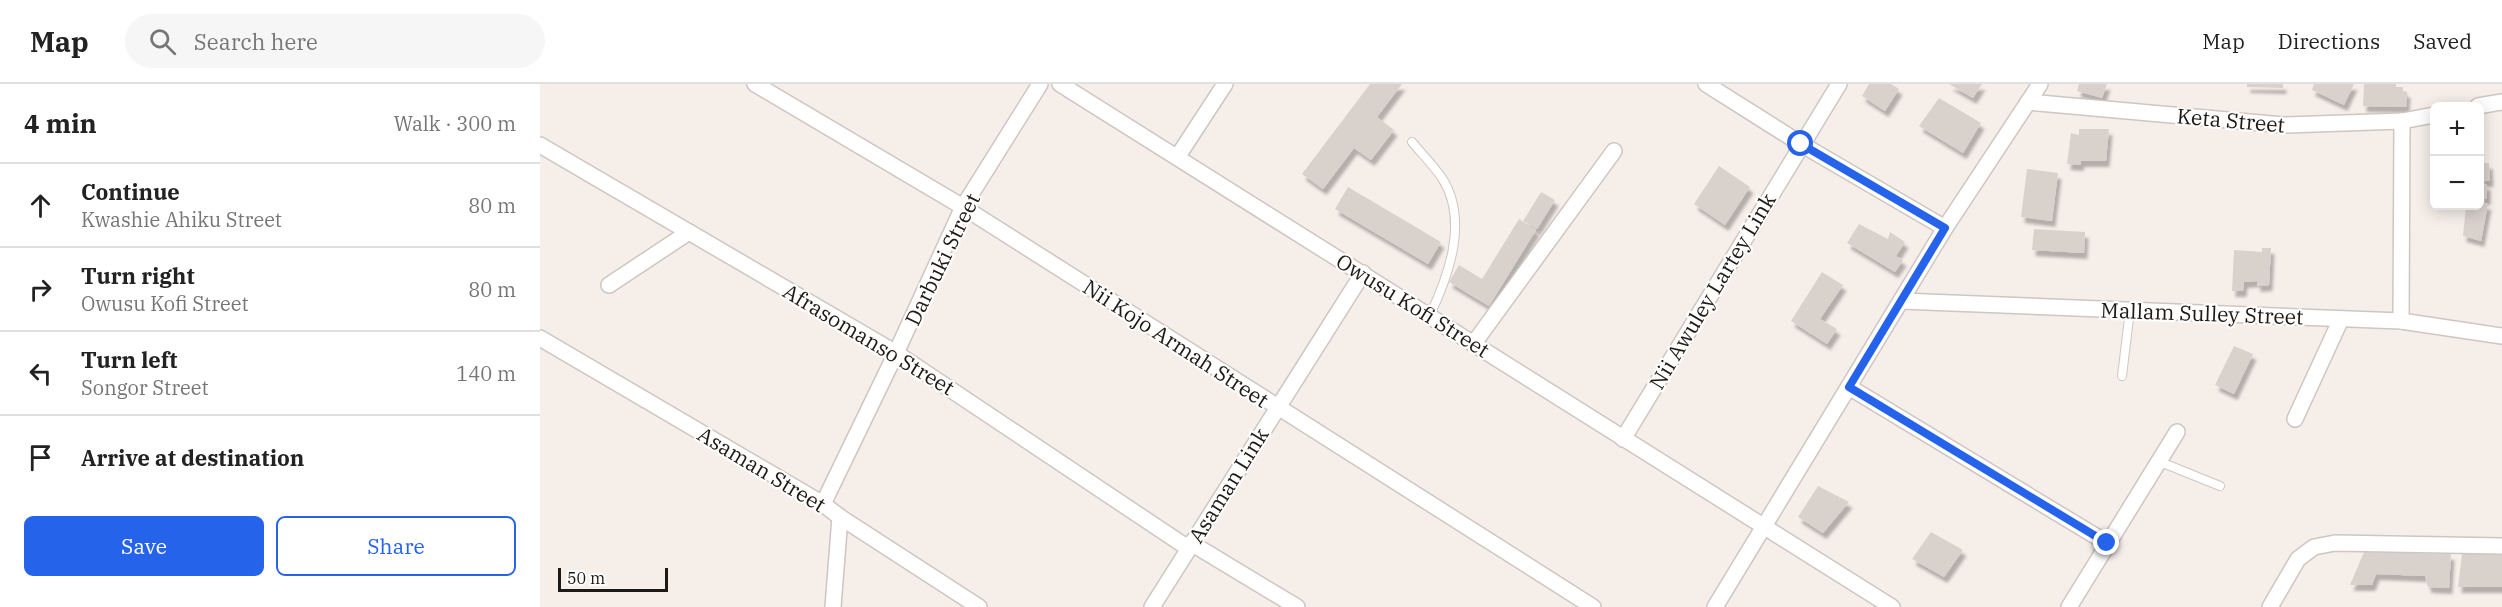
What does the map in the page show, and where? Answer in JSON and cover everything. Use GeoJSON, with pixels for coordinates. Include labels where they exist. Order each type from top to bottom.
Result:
{"type":"FeatureCollection","features":[{"type":"Feature","properties":{"kind":"street","name":"Nii Kojo Armah Street"},"geometry":{"type":"LineString","coordinates":[[755,84],[963,207],[1593,607]]}},
{"type":"Feature","properties":{"kind":"street","name":"Darbuki Street"},"geometry":{"type":"LineString","coordinates":[[823,504],[963,207],[1040,84]]}},
{"type":"Feature","properties":{"kind":"street","name":"Owusu Kofi Street"},"geometry":{"type":"LineString","coordinates":[[1060,84],[1178,156],[1892,607]]}},
{"type":"Feature","properties":{"kind":"street"},"geometry":{"type":"LineString","coordinates":[[1178,156],[1225,84]]}},
{"type":"Feature","properties":{"kind":"street"},"geometry":{"type":"LineString","coordinates":[[1706,84],[1801,144],[1945,228]]}},
{"type":"Feature","properties":{"kind":"street","name":"Nii Awuley Lartey Link"},"geometry":{"type":"LineString","coordinates":[[1623,439],[1839,84]]}},
{"type":"Feature","properties":{"kind":"street"},"geometry":{"type":"LineString","coordinates":[[1715,607],[1945,228],[2040,84]]}},
{"type":"Feature","properties":{"kind":"street","name":"Keta Street"},"geometry":{"type":"LineString","coordinates":[[2028,102],[2283,125],[2402,121],[2430,116]]}},
{"type":"Feature","properties":{"kind":"street"},"geometry":{"type":"LineString","coordinates":[[2484,105],[2502,102]]}},
{"type":"Feature","properties":{"kind":"street"},"geometry":{"type":"LineString","coordinates":[[2401,321],[2402,121]]}},
{"type":"Feature","properties":{"kind":"street","name":"Afrasomanso Street"},"geometry":{"type":"LineString","coordinates":[[540,145],[896,353],[1190,545],[1297,607]]}},
{"type":"Feature","properties":{"kind":"street"},"geometry":{"type":"LineString","coordinates":[[1474,343],[1614,151]]}},
{"type":"Feature","properties":{"kind":"street"},"geometry":{"type":"LineString","coordinates":[[609,285],[689,232]]}},
{"type":"Feature","properties":{"kind":"street","name":"Asaman Link"},"geometry":{"type":"LineString","coordinates":[[1152,607],[1363,273]]}},
{"type":"Feature","properties":{"kind":"street","name":"Mallam Sulley Street"},"geometry":{"type":"LineString","coordinates":[[1901,301],[2401,321],[2502,336]]}},
{"type":"Feature","properties":{"kind":"street"},"geometry":{"type":"LineString","coordinates":[[2295,418],[2341,318]]}},
{"type":"Feature","properties":{"kind":"street","name":"Asaman Street"},"geometry":{"type":"LineString","coordinates":[[540,338],[823,504],[979,607]]}},
{"type":"Feature","properties":{"kind":"street"},"geometry":{"type":"LineString","coordinates":[[1849,387],[2107,543]]}},
{"type":"Feature","properties":{"kind":"street"},"geometry":{"type":"LineString","coordinates":[[2069,607],[2177,432]]}},
{"type":"Feature","properties":{"kind":"street"},"geometry":{"type":"LineString","coordinates":[[833,607],[840,517]]}},
{"type":"Feature","properties":{"kind":"street"},"geometry":{"type":"LineString","coordinates":[[2270,607],[2298,559],[2314,547],[2335,543],[2502,546]]}},
{"type":"Feature","properties":{"kind":"lane"},"geometry":{"type":"LineString","coordinates":[[1412,142],[1442,179],[1455,212],[1455,245],[1441,292],[1430,315]]}},
{"type":"Feature","properties":{"kind":"lane"},"geometry":{"type":"LineString","coordinates":[[2122,376],[2130,310]]}},
{"type":"Feature","properties":{"kind":"lane"},"geometry":{"type":"LineString","coordinates":[[2158,461],[2220,486]]}},
{"type":"Feature","properties":{"kind":"building"},"geometry":{"type":"Polygon","coordinates":[[[1370,84],[1402,84],[1377,117],[1394,130],[1371,160],[1354,148],[1323,189],[1302,174],[1370,84]]]}},
{"type":"Feature","properties":{"kind":"building"},"geometry":{"type":"Polygon","coordinates":[[[1869,84],[1891,84],[1899,89],[1885,111],[1862,96],[1869,84]]]}},
{"type":"Feature","properties":{"kind":"building"},"geometry":{"type":"Polygon","coordinates":[[[1949,84],[1982,84],[1973,98],[1949,84]]]}},
{"type":"Feature","properties":{"kind":"building"},"geometry":{"type":"Polygon","coordinates":[[[2079,84],[2107,84],[2102,98],[2077,91],[2079,84]]]}},
{"type":"Feature","properties":{"kind":"building"},"geometry":{"type":"Polygon","coordinates":[[[2247,84],[2283,84],[2283,88],[2247,87],[2247,84]]]}},
{"type":"Feature","properties":{"kind":"building"},"geometry":{"type":"Polygon","coordinates":[[[2314,84],[2354,84],[2344,105],[2312,90],[2314,84]]]}},
{"type":"Feature","properties":{"kind":"building"},"geometry":{"type":"Polygon","coordinates":[[[2364,84],[2396,84],[2396,87],[2403,87],[2403,91],[2407,92],[2406,107],[2363,106],[2364,84]]]}},
{"type":"Feature","properties":{"kind":"building"},"geometry":{"type":"Polygon","coordinates":[[[1939,98],[1981,123],[1963,153],[1919,126],[1939,98]]]}},
{"type":"Feature","properties":{"kind":"building"},"geometry":{"type":"Polygon","coordinates":[[[2079,129],[2109,129],[2106,161],[2081,161],[2080,165],[2067,164],[2071,133],[2079,135],[2079,129]]]}},
{"type":"Feature","properties":{"kind":"building"},"geometry":{"type":"Polygon","coordinates":[[[2484,163],[2489,163],[2490,181],[2484,181],[2484,163]]]}},
{"type":"Feature","properties":{"kind":"building"},"geometry":{"type":"Polygon","coordinates":[[[1719,166],[1750,187],[1725,225],[1694,204],[1719,166]]]}},
{"type":"Feature","properties":{"kind":"building"},"geometry":{"type":"Polygon","coordinates":[[[2027,169],[2058,173],[2052,221],[2021,217],[2027,169]]]}},
{"type":"Feature","properties":{"kind":"building"},"geometry":{"type":"Polygon","coordinates":[[[2484,184],[2487,184],[2487,199],[2484,199],[2484,184]]]}},
{"type":"Feature","properties":{"kind":"building"},"geometry":{"type":"Polygon","coordinates":[[[1348,187],[1441,242],[1428,264],[1335,209],[1348,187]]]}},
{"type":"Feature","properties":{"kind":"building"},"geometry":{"type":"Polygon","coordinates":[[[1541,192],[1555,200],[1537,229],[1523,221],[1541,192]]]}},
{"type":"Feature","properties":{"kind":"building"},"geometry":{"type":"Polygon","coordinates":[[[2484,204],[2488,204],[2481,241],[2463,236],[2466,210],[2484,210],[2484,204]]]}},
{"type":"Feature","properties":{"kind":"building"},"geometry":{"type":"Polygon","coordinates":[[[1519,219],[1536,230],[1489,306],[1449,282],[1459,265],[1482,279],[1519,219]]]}},
{"type":"Feature","properties":{"kind":"building"},"geometry":{"type":"Polygon","coordinates":[[[1859,224],[1888,239],[1890,232],[1905,242],[1896,256],[1903,260],[1895,272],[1847,243],[1859,224]]]}},
{"type":"Feature","properties":{"kind":"building"},"geometry":{"type":"Polygon","coordinates":[[[2034,229],[2085,232],[2084,253],[2032,250],[2034,229]]]}},
{"type":"Feature","properties":{"kind":"building"},"geometry":{"type":"Polygon","coordinates":[[[2262,248],[2271,248],[2269,285],[2257,286],[2257,281],[2244,282],[2243,291],[2232,291],[2234,250],[2262,252],[2262,248]]]}},
{"type":"Feature","properties":{"kind":"building"},"geometry":{"type":"Polygon","coordinates":[[[1822,272],[1843,285],[1820,319],[1837,329],[1827,344],[1791,321],[1822,272]]]}},
{"type":"Feature","properties":{"kind":"building"},"geometry":{"type":"Polygon","coordinates":[[[2234,346],[2253,354],[2234,394],[2215,385],[2234,346]]]}},
{"type":"Feature","properties":{"kind":"building"},"geometry":{"type":"Polygon","coordinates":[[[1818,486],[1849,502],[1823,533],[1798,517],[1818,486]]]}},
{"type":"Feature","properties":{"kind":"building"},"geometry":{"type":"Polygon","coordinates":[[[1931,532],[1963,550],[1944,577],[1912,559],[1931,532]]]}},
{"type":"Feature","properties":{"kind":"building"},"geometry":{"type":"Polygon","coordinates":[[[2364,552],[2451,554],[2449,588],[2428,587],[2425,576],[2376,574],[2372,585],[2350,585],[2364,552]]]}},
{"type":"Feature","properties":{"kind":"building"},"geometry":{"type":"Polygon","coordinates":[[[2462,554],[2502,554],[2502,587],[2458,587],[2462,554]]]}},
{"type":"Feature","properties":{"kind":"route"},"geometry":{"type":"LineString","coordinates":[[1801,144],[1945,228],[1849,387],[2107,543]]}}]}
